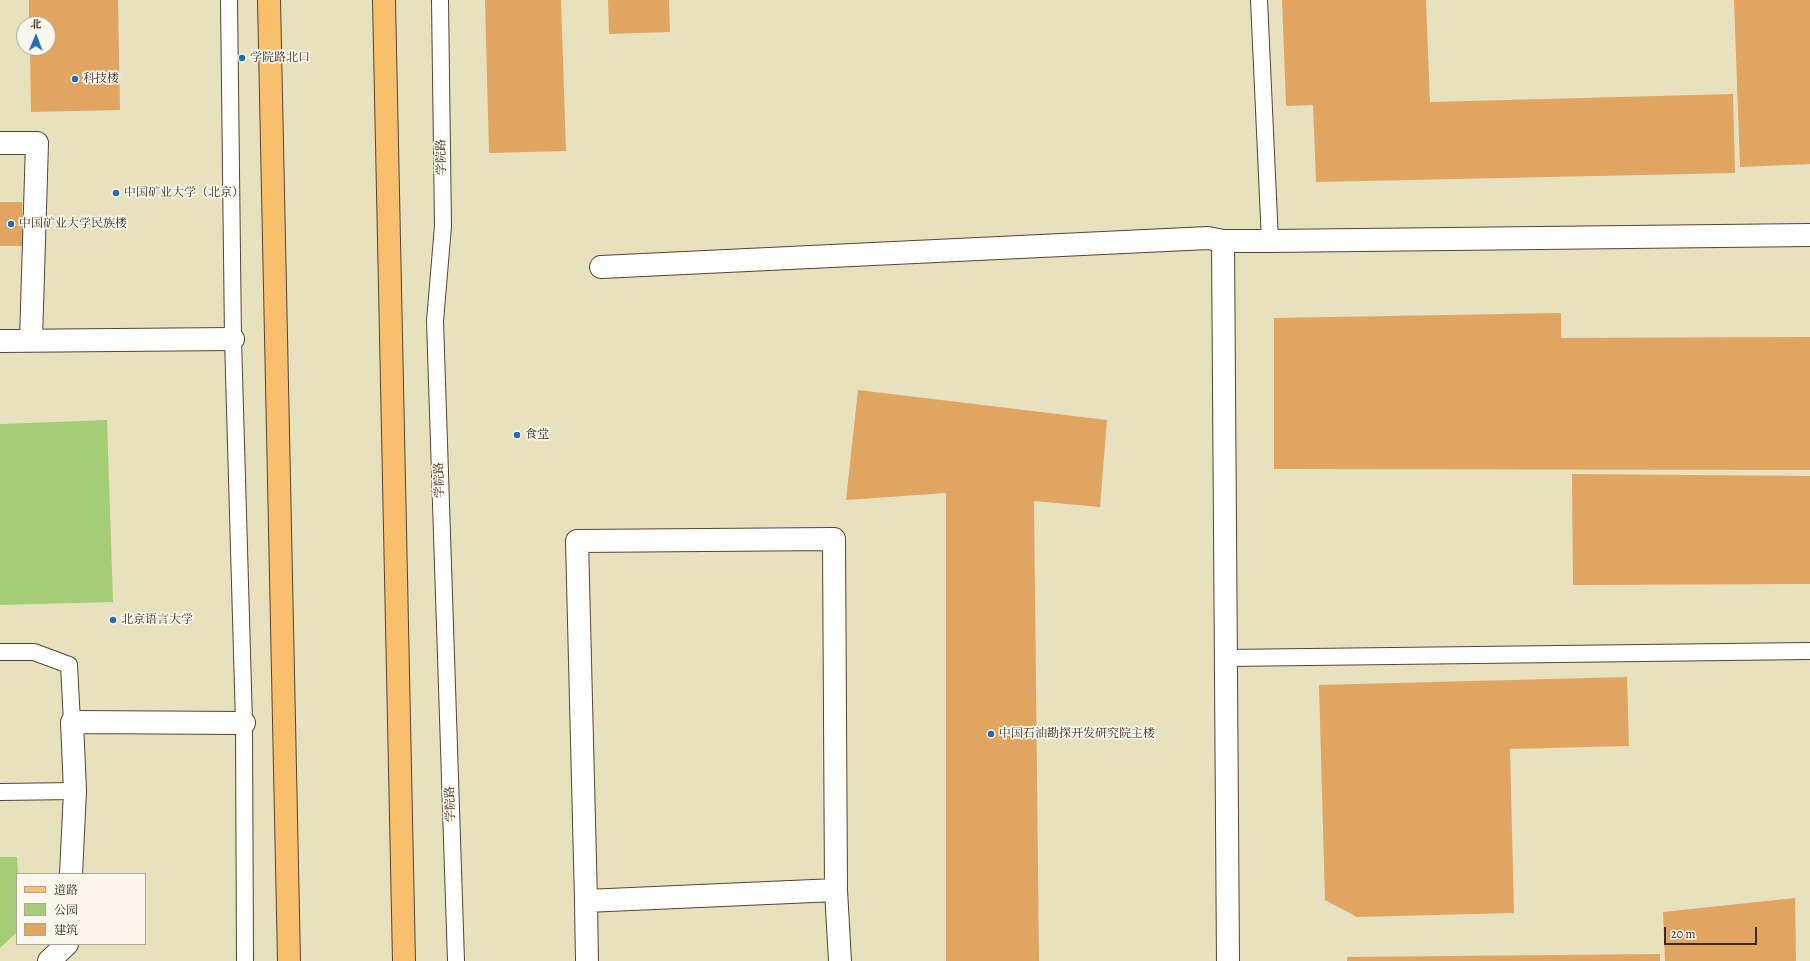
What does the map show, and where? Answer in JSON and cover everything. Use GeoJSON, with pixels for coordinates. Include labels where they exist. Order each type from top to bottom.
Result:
{"type":"FeatureCollection","features":[{"type":"Feature","properties":{"kind":"main road"},"geometry":{"type":"LineString","coordinates":[[269,0],[289,961]]}},
{"type":"Feature","properties":{"kind":"main road"},"geometry":{"type":"LineString","coordinates":[[384,0],[404,961]]}},
{"type":"Feature","properties":{"kind":"street"},"geometry":{"type":"LineString","coordinates":[[0,143],[37,143],[31,340]]}},
{"type":"Feature","properties":{"kind":"street"},"geometry":{"type":"LineString","coordinates":[[601,267],[1208,238],[1223,241],[1270,241],[1810,235]]}},
{"type":"Feature","properties":{"kind":"street"},"geometry":{"type":"LineString","coordinates":[[1223,241],[1228,961]]}},
{"type":"Feature","properties":{"kind":"street"},"geometry":{"type":"LineString","coordinates":[[0,341],[233,339]]}},
{"type":"Feature","properties":{"kind":"street"},"geometry":{"type":"LineString","coordinates":[[587,961],[577,541],[834,539],[836,890],[840,961]]}},
{"type":"Feature","properties":{"kind":"street"},"geometry":{"type":"LineString","coordinates":[[71,873],[75,791],[72,722],[244,723]]}},
{"type":"Feature","properties":{"kind":"street"},"geometry":{"type":"LineString","coordinates":[[586,901],[836,890]]}},
{"type":"Feature","properties":{"kind":"street"},"geometry":{"type":"LineString","coordinates":[[49,961],[66,945]]}},
{"type":"Feature","properties":{"kind":"lane"},"geometry":{"type":"LineString","coordinates":[[229,0],[233,339],[244,723],[245,961]]}},
{"type":"Feature","properties":{"kind":"lane","name":"学院路"},"geometry":{"type":"LineString","coordinates":[[440,0],[443,226],[435,321],[456,961]]}},
{"type":"Feature","properties":{"kind":"lane"},"geometry":{"type":"LineString","coordinates":[[1259,0],[1270,241]]}},
{"type":"Feature","properties":{"kind":"lane"},"geometry":{"type":"LineString","coordinates":[[1226,658],[1810,650]]}},
{"type":"Feature","properties":{"kind":"lane"},"geometry":{"type":"LineString","coordinates":[[0,652],[34,652],[69,665],[72,722]]}},
{"type":"Feature","properties":{"kind":"lane"},"geometry":{"type":"LineString","coordinates":[[0,792],[75,791]]}},
{"type":"Feature","properties":{"kind":"green space"},"geometry":{"type":"Polygon","coordinates":[[[107,420],[113,602],[0,605],[0,424],[107,420]]]}},
{"type":"Feature","properties":{"kind":"green space"},"geometry":{"type":"Polygon","coordinates":[[[0,857],[17,857],[16,933],[0,948],[0,857]]]}},
{"type":"Feature","properties":{"kind":"building","name":"科技楼"},"geometry":{"type":"Polygon","coordinates":[[[29,0],[118,0],[120,110],[31,112],[30,56],[56,56],[56,16],[29,16],[29,0]]]}},
{"type":"Feature","properties":{"kind":"building"},"geometry":{"type":"Polygon","coordinates":[[[485,0],[561,0],[566,151],[489,153],[485,0]]]}},
{"type":"Feature","properties":{"kind":"building"},"geometry":{"type":"Polygon","coordinates":[[[608,0],[669,0],[670,32],[609,34],[608,0]]]}},
{"type":"Feature","properties":{"kind":"building"},"geometry":{"type":"Polygon","coordinates":[[[1282,0],[1426,0],[1430,102],[1733,94],[1735,173],[1316,182],[1313,105],[1286,106],[1282,0]]]}},
{"type":"Feature","properties":{"kind":"building"},"geometry":{"type":"Polygon","coordinates":[[[1734,0],[1810,0],[1810,164],[1740,167],[1734,0]]]}},
{"type":"Feature","properties":{"kind":"building","name":"中国矿业大学民族楼"},"geometry":{"type":"Polygon","coordinates":[[[0,202],[22,202],[23,246],[0,246],[0,202]]]}},
{"type":"Feature","properties":{"kind":"building"},"geometry":{"type":"Polygon","coordinates":[[[1561,313],[1561,338],[1810,337],[1810,470],[1274,469],[1274,318],[1561,313]]]}},
{"type":"Feature","properties":{"kind":"building","name":"中国石油勘探开发研究院主楼"},"geometry":{"type":"Polygon","coordinates":[[[858,390],[1107,420],[1100,507],[1034,501],[1039,961],[946,961],[946,493],[846,500],[858,390]]]}},
{"type":"Feature","properties":{"kind":"building"},"geometry":{"type":"Polygon","coordinates":[[[1572,474],[1810,476],[1810,584],[1573,585],[1572,474]]]}},
{"type":"Feature","properties":{"kind":"building"},"geometry":{"type":"Polygon","coordinates":[[[1627,677],[1629,746],[1510,749],[1514,913],[1357,917],[1325,900],[1319,685],[1627,677]]]}},
{"type":"Feature","properties":{"kind":"building"},"geometry":{"type":"Polygon","coordinates":[[[1795,898],[1796,961],[1665,961],[1663,912],[1795,898]]]}},
{"type":"Feature","properties":{"kind":"building"},"geometry":{"type":"Polygon","coordinates":[[[1660,954],[1660,961],[1347,961],[1347,957],[1660,954]]]}},
{"type":"Feature","properties":{"kind":"place","name":"学院路北口"},"geometry":{"type":"Point","coordinates":[242,58]}},
{"type":"Feature","properties":{"kind":"place","name":"科技楼"},"geometry":{"type":"Point","coordinates":[75,79]}},
{"type":"Feature","properties":{"kind":"place","name":"中国矿业大学（北京）"},"geometry":{"type":"Point","coordinates":[116,193]}},
{"type":"Feature","properties":{"kind":"place","name":"中国矿业大学民族楼"},"geometry":{"type":"Point","coordinates":[11,224]}},
{"type":"Feature","properties":{"kind":"place","name":"食堂"},"geometry":{"type":"Point","coordinates":[517,435]}},
{"type":"Feature","properties":{"kind":"place","name":"北京语言大学"},"geometry":{"type":"Point","coordinates":[113,620]}},
{"type":"Feature","properties":{"kind":"place","name":"中国石油勘探开发研究院主楼"},"geometry":{"type":"Point","coordinates":[991,734]}}]}
